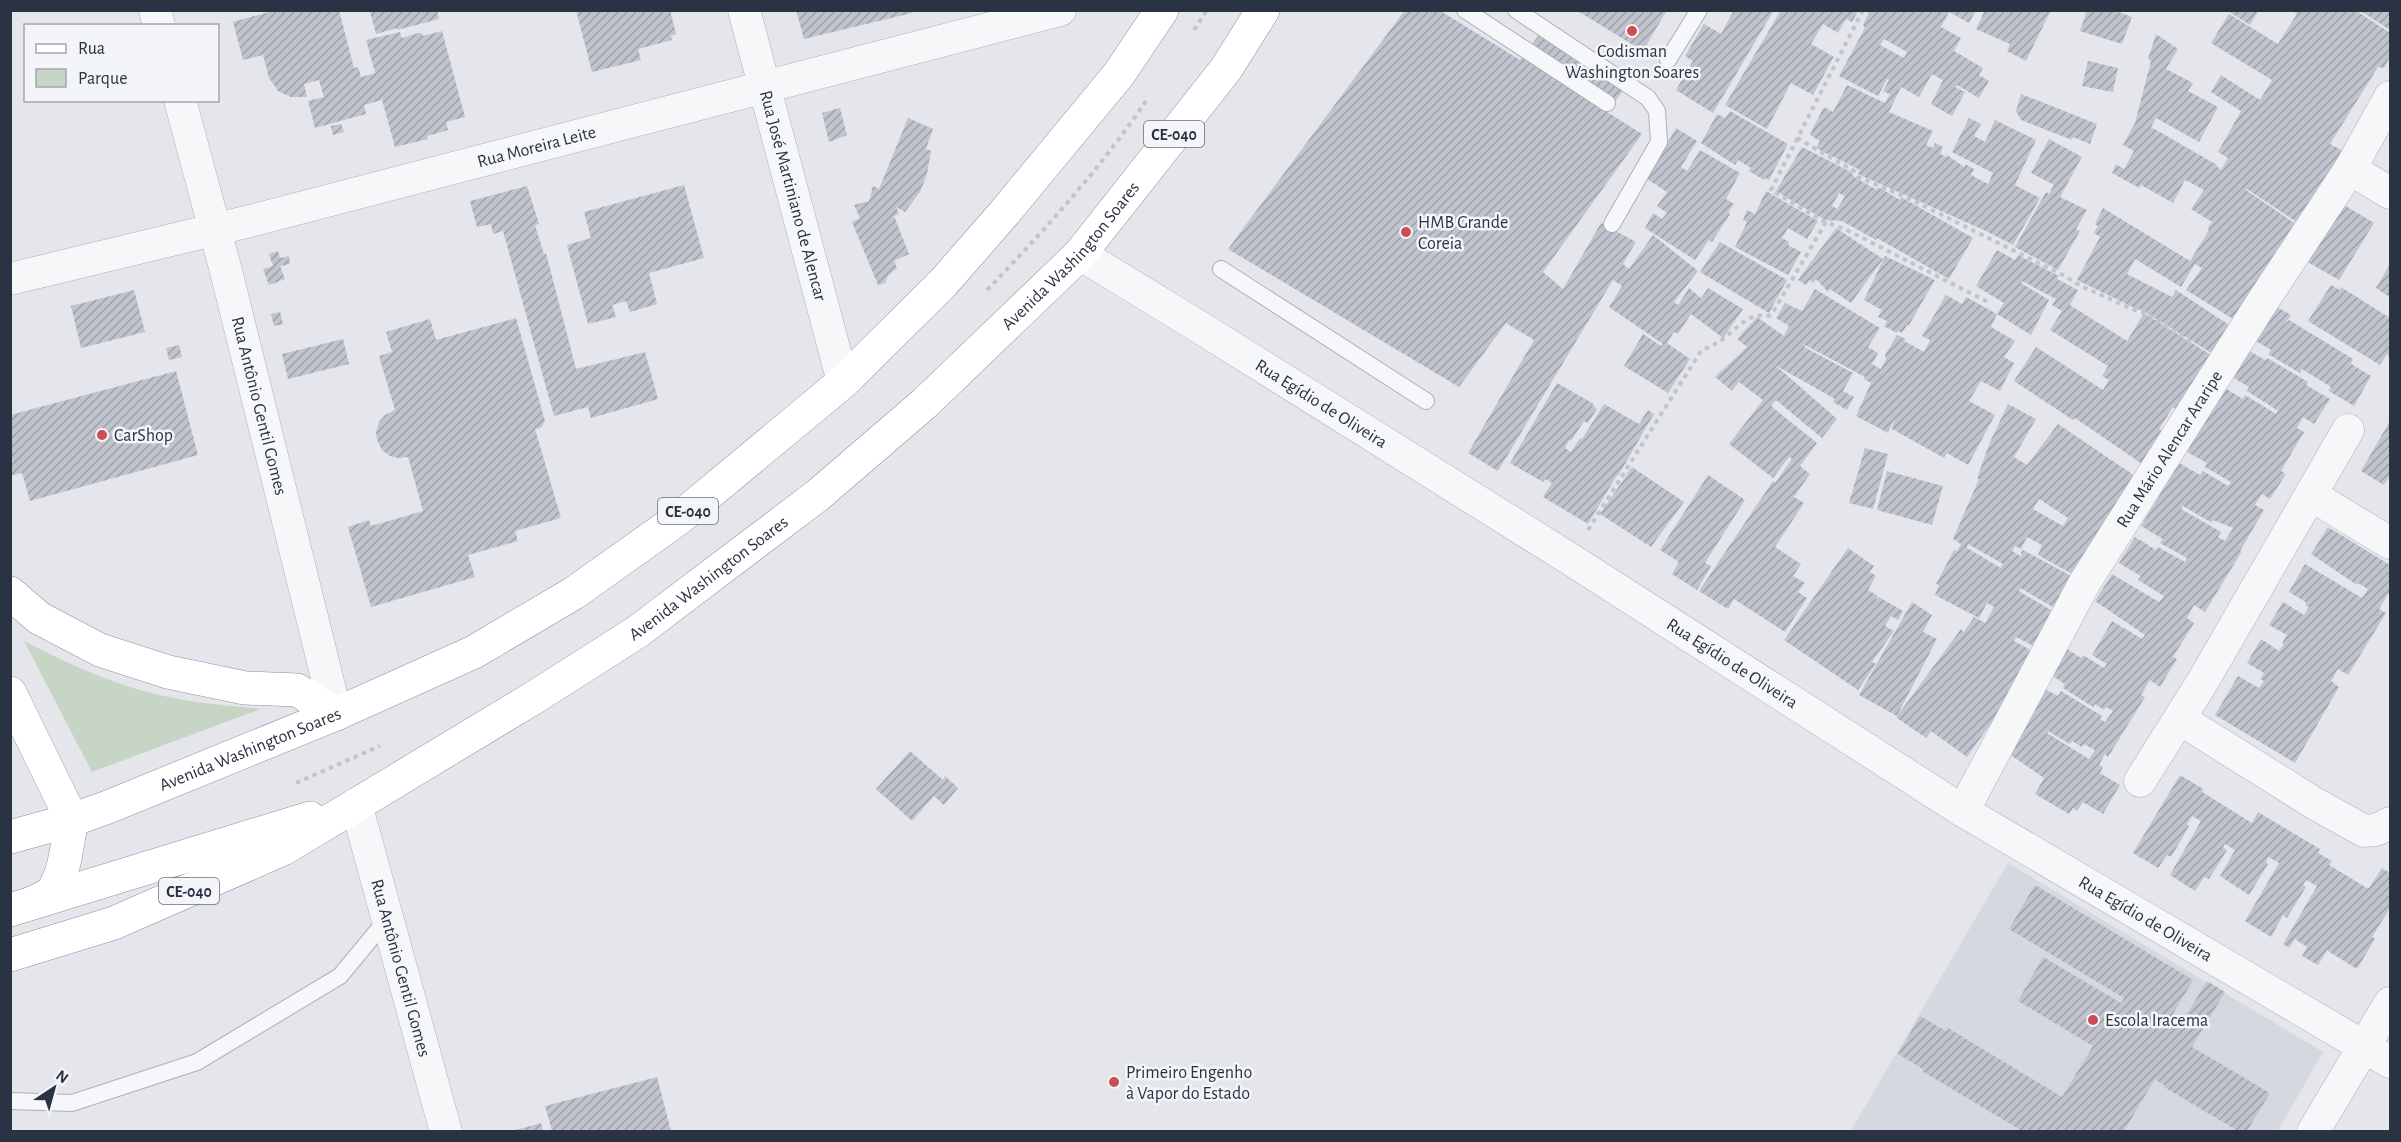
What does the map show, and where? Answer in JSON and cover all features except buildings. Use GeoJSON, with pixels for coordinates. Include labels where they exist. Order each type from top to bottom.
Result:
{"type":"FeatureCollection","features":[{"type":"Feature","properties":{"kind":"main road","name":"Avenida Washington Soares"},"geometry":{"type":"LineString","coordinates":[[10,837],[72,820],[336,714],[474,652],[574,593],[678,519],[843,382],[943,283],[1119,74],[1162,10]]}},
{"type":"Feature","properties":{"kind":"main road","name":"Avenida Washington Soares"},"geometry":{"type":"LineString","coordinates":[[10,955],[114,922],[291,845],[536,697],[637,632],[799,509],[925,403],[1080,254],[1226,69],[1263,10]]}},
{"type":"Feature","properties":{"kind":"main road"},"geometry":{"type":"LineString","coordinates":[[10,593],[39,618],[100,650],[168,672],[245,688],[297,690],[336,714]]}},
{"type":"Feature","properties":{"kind":"main road"},"geometry":{"type":"LineString","coordinates":[[10,693],[72,820],[65,859],[53,889],[46,897],[20,907]]}},
{"type":"Feature","properties":{"kind":"main road"},"geometry":{"type":"LineString","coordinates":[[20,907],[356,804]]}},
{"type":"Feature","properties":{"kind":"street","name":"Rua José Martiniano de Alencar"},"geometry":{"type":"LineString","coordinates":[[744,10],[843,382]]}},
{"type":"Feature","properties":{"kind":"street","name":"Rua Moreira Leite"},"geometry":{"type":"LineString","coordinates":[[10,279],[214,230],[1060,10]]}},
{"type":"Feature","properties":{"kind":"street","name":"Rua Mário Alencar Araripe"},"geometry":{"type":"LineString","coordinates":[[1963,811],[2085,582],[2223,363],[2350,169],[2391,97]]}},
{"type":"Feature","properties":{"kind":"street","name":"Rua Antônio Gentil Gomes"},"geometry":{"type":"LineString","coordinates":[[181,102],[336,714]]}},
{"type":"Feature","properties":{"kind":"street"},"geometry":{"type":"LineString","coordinates":[[2350,169],[2391,193]]}},
{"type":"Feature","properties":{"kind":"street","name":"Rua Egídio de Oliveira"},"geometry":{"type":"LineString","coordinates":[[1080,254],[1201,327],[1570,559],[1963,811],[2391,1062]]}},
{"type":"Feature","properties":{"kind":"street"},"geometry":{"type":"LineString","coordinates":[[2140,781],[2180,719],[2348,430]]}},
{"type":"Feature","properties":{"kind":"street"},"geometry":{"type":"LineString","coordinates":[[2311,495],[2391,543]]}},
{"type":"Feature","properties":{"kind":"street"},"geometry":{"type":"LineString","coordinates":[[2180,719],[2314,803],[2364,831],[2376,830],[2391,823]]}},
{"type":"Feature","properties":{"kind":"street","name":"Rua Antônio Gentil Gomes"},"geometry":{"type":"LineString","coordinates":[[356,804],[446,1131]]}},
{"type":"Feature","properties":{"kind":"street"},"geometry":{"type":"LineString","coordinates":[[2313,1131],[2391,1003]]}},
{"type":"Feature","properties":{"kind":"lane"},"geometry":{"type":"LineString","coordinates":[[1465,10],[1607,103]]}},
{"type":"Feature","properties":{"kind":"lane"},"geometry":{"type":"LineString","coordinates":[[1515,10],[1648,98],[1657,111],[1659,142],[1612,224]]}},
{"type":"Feature","properties":{"kind":"lane"},"geometry":{"type":"LineString","coordinates":[[1668,60],[1699,10]]}},
{"type":"Feature","properties":{"kind":"lane"},"geometry":{"type":"LineString","coordinates":[[1221,269],[1426,401]]}},
{"type":"Feature","properties":{"kind":"lane"},"geometry":{"type":"LineString","coordinates":[[10,1101],[72,1103],[197,1062],[340,976],[388,918]]}},
{"type":"Feature","properties":{"kind":"path"},"geometry":{"type":"LineString","coordinates":[[1863,10],[1771,190],[1826,222],[1845,229],[1990,303]]}},
{"type":"Feature","properties":{"kind":"path"},"geometry":{"type":"LineString","coordinates":[[1797,138],[1854,171],[1858,177],[1908,198],[1988,237],[2083,287],[2139,312],[2144,312],[2223,363]]}},
{"type":"Feature","properties":{"kind":"path"},"geometry":{"type":"LineString","coordinates":[[1570,559],[1701,351],[1719,341],[1745,320],[1760,314],[1769,316],[1773,312],[1826,222]]}},
{"type":"Feature","properties":{"kind":"shaded area","name":"Escola Iracema"},"geometry":{"type":"Polygon","coordinates":[[[2008,863],[2323,1052],[2278,1131],[1850,1132],[2008,863]]]}},
{"type":"Feature","properties":{"kind":"green space"},"geometry":{"type":"Polygon","coordinates":[[[24,641],[84,670],[147,692],[189,701],[261,709],[92,772],[24,641]]]}},
{"type":"Feature","properties":{"kind":"place","name":"Codisman Washington Soares"},"geometry":{"type":"Point","coordinates":[1632,31]}},
{"type":"Feature","properties":{"kind":"place","name":"HMB Grande Coreia"},"geometry":{"type":"Point","coordinates":[1406,232]}},
{"type":"Feature","properties":{"kind":"place","name":"CarShop"},"geometry":{"type":"Point","coordinates":[102,435]}},
{"type":"Feature","properties":{"kind":"place","name":"Escola Iracema"},"geometry":{"type":"Point","coordinates":[2093,1020]}},
{"type":"Feature","properties":{"kind":"place","name":"Primeiro Engenho à Vapor do Estado"},"geometry":{"type":"Point","coordinates":[1114,1082]}}]}
